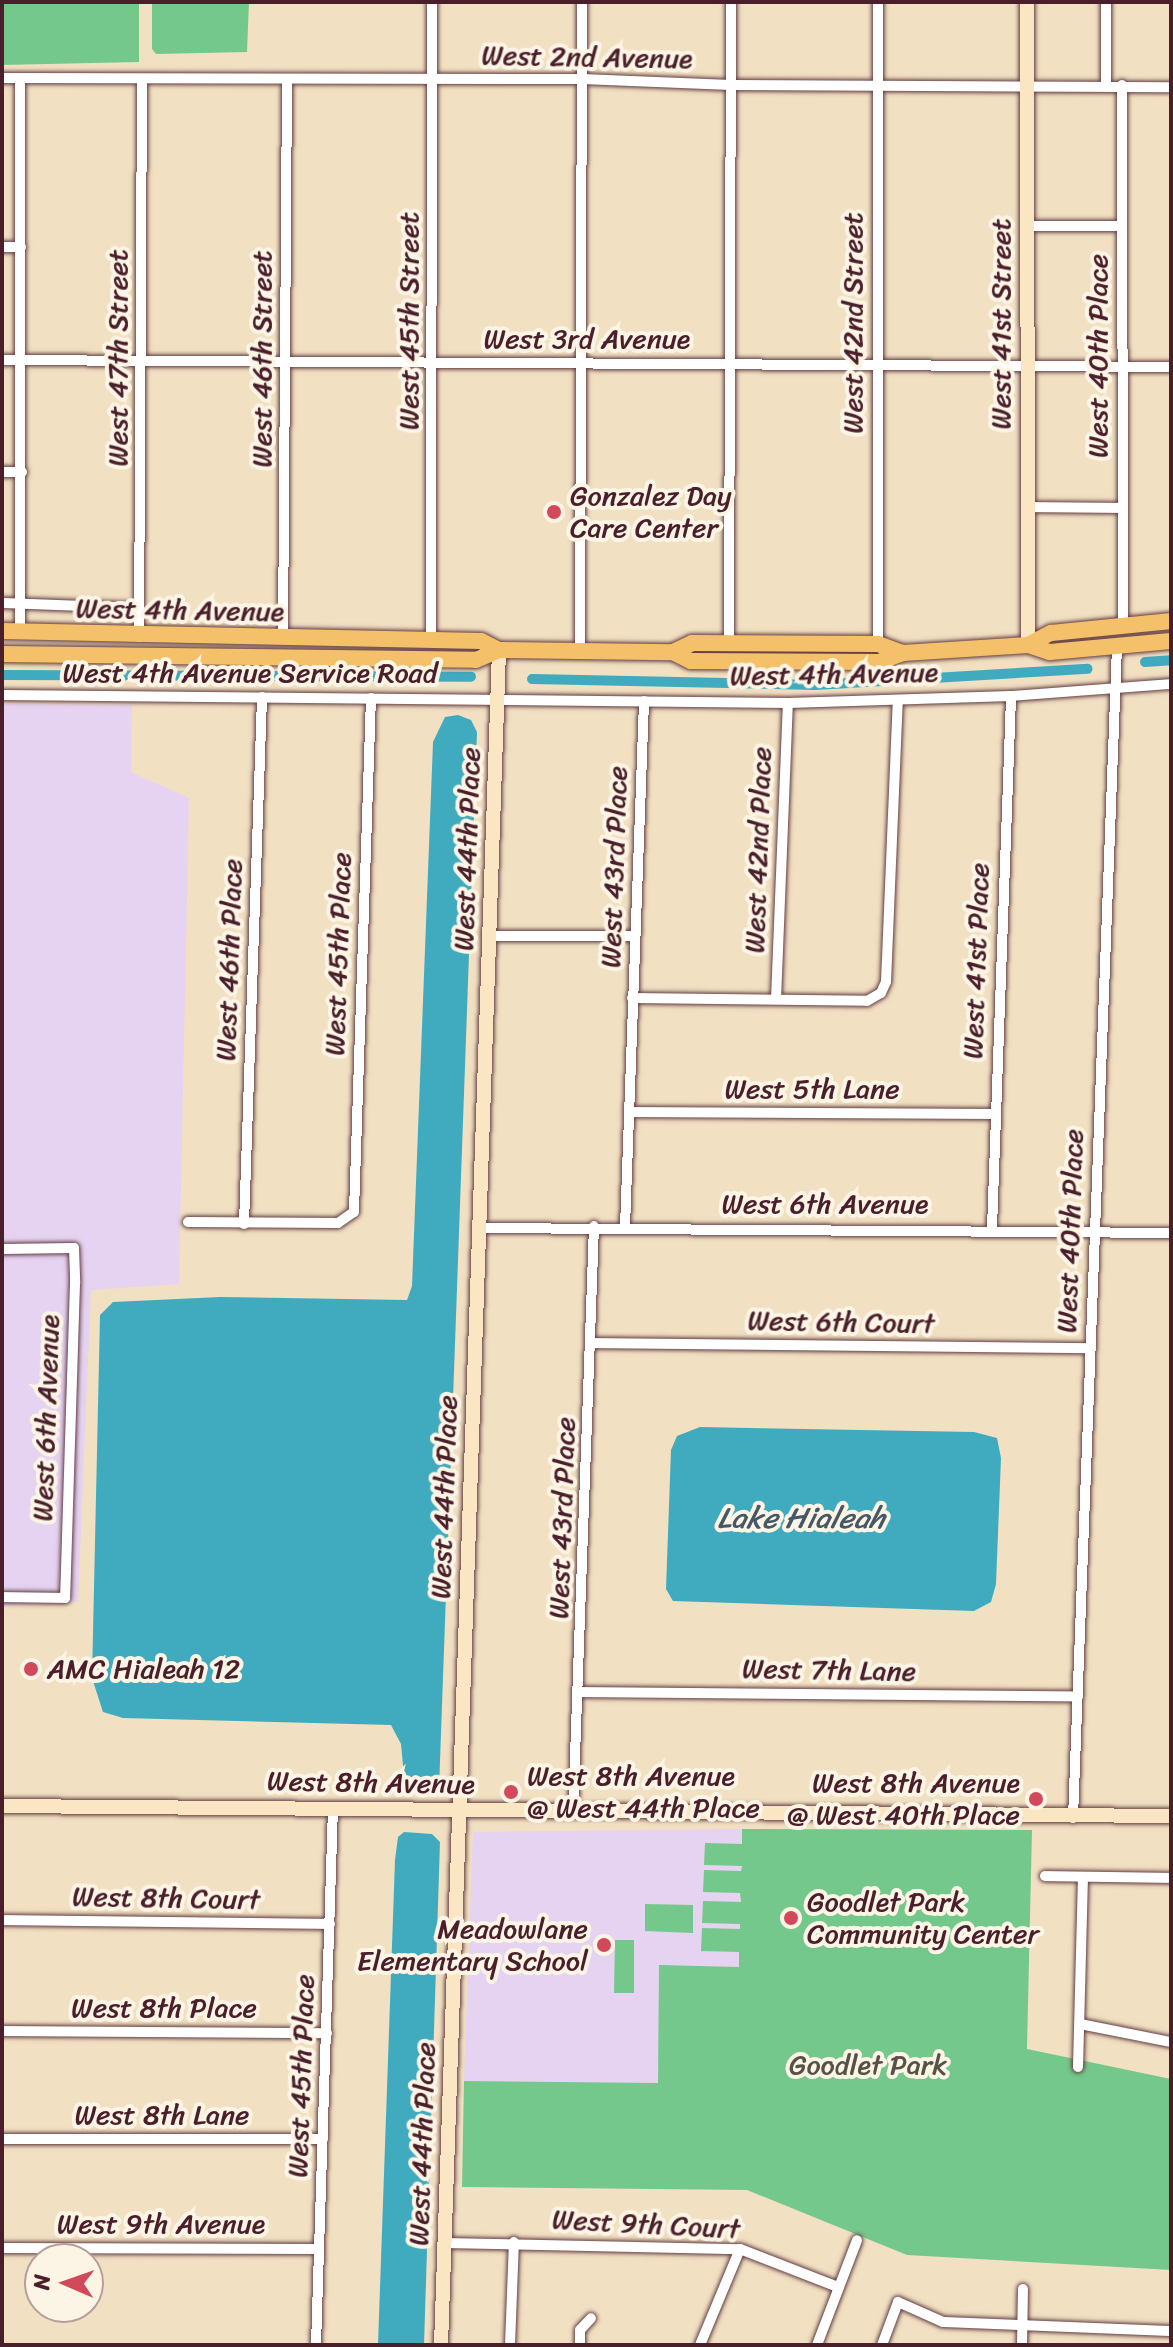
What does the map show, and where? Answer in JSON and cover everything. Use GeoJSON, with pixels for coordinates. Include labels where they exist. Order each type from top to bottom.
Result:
{"type":"FeatureCollection","features":[{"type":"Feature","properties":{"kind":"main road","name":"West 4th Avenue"},"geometry":{"type":"LineString","coordinates":[[1028,645],[1047,634],[1171,621]]}},
{"type":"Feature","properties":{"kind":"main road","name":"West 4th Avenue"},"geometry":{"type":"LineString","coordinates":[[2,631],[139,637],[481,641],[499,650]]}},
{"type":"Feature","properties":{"kind":"main road"},"geometry":{"type":"LineString","coordinates":[[114,656],[139,637]]}},
{"type":"Feature","properties":{"kind":"main road"},"geometry":{"type":"LineString","coordinates":[[260,657],[273,652],[283,639]]}},
{"type":"Feature","properties":{"kind":"main road","name":"West 4th Avenue"},"geometry":{"type":"LineString","coordinates":[[2,654],[476,660],[499,650],[673,652],[691,661],[849,663],[879,662],[903,653],[1028,645],[1050,652],[1171,641]]}},
{"type":"Feature","properties":{"kind":"main road","name":"West 4th Avenue"},"geometry":{"type":"LineString","coordinates":[[673,652],[692,643],[729,643],[878,644],[903,653]]}},
{"type":"Feature","properties":{"kind":"street","name":"West 45th Street"},"geometry":{"type":"LineString","coordinates":[[431,641],[434,363],[432,2]]}},
{"type":"Feature","properties":{"kind":"street"},"geometry":{"type":"LineString","coordinates":[[580,651],[582,2]]}},
{"type":"Feature","properties":{"kind":"street"},"geometry":{"type":"LineString","coordinates":[[729,643],[731,2]]}},
{"type":"Feature","properties":{"kind":"street","name":"West 42nd Street"},"geometry":{"type":"LineString","coordinates":[[878,2],[878,644]]}},
{"type":"Feature","properties":{"kind":"street","name":"West 41st Street"},"geometry":{"type":"LineString","coordinates":[[1027,2],[1028,645]]}},
{"type":"Feature","properties":{"kind":"street"},"geometry":{"type":"LineString","coordinates":[[1106,2],[1106,85]]}},
{"type":"Feature","properties":{"kind":"street","name":"West 2nd Avenue"},"geometry":{"type":"LineString","coordinates":[[2,78],[582,79],[731,85],[878,83],[1171,87]]}},
{"type":"Feature","properties":{"kind":"street"},"geometry":{"type":"LineString","coordinates":[[20,78],[20,631]]}},
{"type":"Feature","properties":{"kind":"street","name":"West 47th Street"},"geometry":{"type":"LineString","coordinates":[[139,637],[142,79]]}},
{"type":"Feature","properties":{"kind":"street","name":"West 46th Street"},"geometry":{"type":"LineString","coordinates":[[283,639],[287,79]]}},
{"type":"Feature","properties":{"kind":"street","name":"West 40th Place"},"geometry":{"type":"LineString","coordinates":[[1122,85],[1123,625]]}},
{"type":"Feature","properties":{"kind":"street"},"geometry":{"type":"LineString","coordinates":[[1027,226],[1121,226]]}},
{"type":"Feature","properties":{"kind":"street"},"geometry":{"type":"LineString","coordinates":[[2,247],[21,247]]}},
{"type":"Feature","properties":{"kind":"street","name":"West 3rd Avenue"},"geometry":{"type":"LineString","coordinates":[[2,360],[1171,367]]}},
{"type":"Feature","properties":{"kind":"street"},"geometry":{"type":"LineString","coordinates":[[2,472],[22,472]]}},
{"type":"Feature","properties":{"kind":"street"},"geometry":{"type":"LineString","coordinates":[[1027,507],[1123,508]]}},
{"type":"Feature","properties":{"kind":"street"},"geometry":{"type":"LineString","coordinates":[[2,603],[139,608]]}},
{"type":"Feature","properties":{"kind":"street","name":"West 40th Place"},"geometry":{"type":"LineString","coordinates":[[1073,1818],[1117,645]]}},
{"type":"Feature","properties":{"kind":"street","name":"West 44th Place"},"geometry":{"type":"LineString","coordinates":[[441,2345],[499,650]]}},
{"type":"Feature","properties":{"kind":"street","name":"West 4th Avenue"},"geometry":{"type":"LineString","coordinates":[[498,699],[788,703],[1011,696],[1171,684]]}},
{"type":"Feature","properties":{"kind":"street","name":"West 4th Avenue Service Road"},"geometry":{"type":"LineString","coordinates":[[2,695],[498,699]]}},
{"type":"Feature","properties":{"kind":"street","name":"West 41st Place"},"geometry":{"type":"LineString","coordinates":[[992,1228],[1011,696]]}},
{"type":"Feature","properties":{"kind":"street","name":"West 46th Place"},"geometry":{"type":"LineString","coordinates":[[244,1224],[262,697]]}},
{"type":"Feature","properties":{"kind":"street","name":"West 45th Place"},"geometry":{"type":"LineString","coordinates":[[244,1224],[338,1223],[354,1212],[371,698]]}},
{"type":"Feature","properties":{"kind":"street"},"geometry":{"type":"LineString","coordinates":[[632,998],[867,1001],[881,993],[886,982],[898,700]]}},
{"type":"Feature","properties":{"kind":"street","name":"West 43rd Place"},"geometry":{"type":"LineString","coordinates":[[625,1227],[644,701]]}},
{"type":"Feature","properties":{"kind":"street","name":"West 42nd Place"},"geometry":{"type":"LineString","coordinates":[[776,999],[788,703]]}},
{"type":"Feature","properties":{"kind":"street"},"geometry":{"type":"LineString","coordinates":[[490,936],[635,936]]}},
{"type":"Feature","properties":{"kind":"street","name":"West 5th Lane"},"geometry":{"type":"LineString","coordinates":[[629,1112],[994,1114]]}},
{"type":"Feature","properties":{"kind":"street"},"geometry":{"type":"LineString","coordinates":[[188,1222],[244,1224]]}},
{"type":"Feature","properties":{"kind":"street","name":"West 43rd Place"},"geometry":{"type":"LineString","coordinates":[[573,1812],[580,1692],[594,1226]]}},
{"type":"Feature","properties":{"kind":"street","name":"West 6th Avenue"},"geometry":{"type":"LineString","coordinates":[[480,1228],[992,1228],[1171,1233]]}},
{"type":"Feature","properties":{"kind":"street","name":"West 6th Avenue"},"geometry":{"type":"LineString","coordinates":[[2,1249],[74,1248],[75,1283],[65,1598],[2,1597]]}},
{"type":"Feature","properties":{"kind":"street","name":"West 6th Court"},"geometry":{"type":"LineString","coordinates":[[592,1343],[1089,1348]]}},
{"type":"Feature","properties":{"kind":"street","name":"West 7th Lane"},"geometry":{"type":"LineString","coordinates":[[580,1692],[1078,1696]]}},
{"type":"Feature","properties":{"kind":"street","name":"West 8th Avenue"},"geometry":{"type":"LineString","coordinates":[[2,1806],[1073,1818],[1171,1816]]}},
{"type":"Feature","properties":{"kind":"street","name":"West 45th Place"},"geometry":{"type":"LineString","coordinates":[[316,2345],[333,1808]]}},
{"type":"Feature","properties":{"kind":"street"},"geometry":{"type":"LineString","coordinates":[[1045,1876],[1171,1878]]}},
{"type":"Feature","properties":{"kind":"street"},"geometry":{"type":"LineString","coordinates":[[1078,2067],[1083,1877]]}},
{"type":"Feature","properties":{"kind":"street","name":"West 8th Court"},"geometry":{"type":"LineString","coordinates":[[2,1920],[330,1924]]}},
{"type":"Feature","properties":{"kind":"street"},"geometry":{"type":"LineString","coordinates":[[1080,2024],[1171,2042]]}},
{"type":"Feature","properties":{"kind":"street","name":"West 8th Place"},"geometry":{"type":"LineString","coordinates":[[2,2031],[327,2033]]}},
{"type":"Feature","properties":{"kind":"street","name":"West 8th Lane"},"geometry":{"type":"LineString","coordinates":[[2,2139],[323,2139]]}},
{"type":"Feature","properties":{"kind":"street"},"geometry":{"type":"LineString","coordinates":[[817,2345],[857,2240]]}},
{"type":"Feature","properties":{"kind":"street"},"geometry":{"type":"LineString","coordinates":[[510,2345],[514,2242]]}},
{"type":"Feature","properties":{"kind":"street","name":"West 9th Court"},"geometry":{"type":"LineString","coordinates":[[444,2243],[514,2242],[740,2249],[838,2287]]}},
{"type":"Feature","properties":{"kind":"street","name":"West 9th Avenue"},"geometry":{"type":"LineString","coordinates":[[2,2248],[319,2249]]}},
{"type":"Feature","properties":{"kind":"street"},"geometry":{"type":"LineString","coordinates":[[700,2345],[740,2249]]}},
{"type":"Feature","properties":{"kind":"street"},"geometry":{"type":"LineString","coordinates":[[1022,2345],[1023,2289]]}},
{"type":"Feature","properties":{"kind":"street"},"geometry":{"type":"LineString","coordinates":[[882,2345],[898,2302],[943,2322],[1171,2331]]}},
{"type":"Feature","properties":{"kind":"street"},"geometry":{"type":"LineString","coordinates":[[580,2345],[580,2330],[591,2318]]}},
{"type":"Feature","properties":{"kind":"shaded area"},"geometry":{"type":"Polygon","coordinates":[[[2,704],[132,705],[131,772],[189,798],[179,1284],[91,1290],[78,1602],[2,1606],[2,704]]]}},
{"type":"Feature","properties":{"kind":"shaded area","name":"Meadowlane Elementary School"},"geometry":{"type":"Polygon","coordinates":[[[742,1829],[739,1967],[659,1966],[659,2084],[464,2081],[473,1832],[742,1829]]]}},
{"type":"Feature","properties":{"kind":"green space"},"geometry":{"type":"Polygon","coordinates":[[[2,2],[139,2],[139,62],[2,65],[2,2]]]}},
{"type":"Feature","properties":{"kind":"green space"},"geometry":{"type":"Polygon","coordinates":[[[152,2],[249,2],[247,52],[156,54],[152,49],[152,2]]]}},
{"type":"Feature","properties":{"kind":"green space","name":"Goodlet Park"},"geometry":{"type":"Polygon","coordinates":[[[742,1829],[1032,1830],[1027,2049],[1171,2079],[1171,2270],[907,2255],[747,2190],[462,2187],[464,2081],[658,2083],[659,1965],[739,1967],[739,1952],[701,1951],[702,1928],[740,1929],[740,1924],[702,1923],[703,1901],[741,1902],[740,1893],[703,1892],[704,1870],[741,1871],[742,1866],[704,1865],[705,1843],[742,1844],[742,1829]]]}},
{"type":"Feature","properties":{"kind":"green space"},"geometry":{"type":"Polygon","coordinates":[[[645,1904],[693,1905],[693,1933],[645,1931],[645,1904]]]}},
{"type":"Feature","properties":{"kind":"green space"},"geometry":{"type":"Polygon","coordinates":[[[615,1940],[634,1940],[634,1993],[614,1993],[615,1940]]]}},
{"type":"Feature","properties":{"kind":"water"},"geometry":{"type":"Polygon","coordinates":[[[458,715],[471,720],[477,732],[439,1789],[411,1788],[404,1776],[401,1744],[391,1725],[123,1718],[103,1712],[92,1678],[100,1315],[113,1302],[220,1297],[407,1300],[412,1286],[433,742],[445,717],[458,715]]]}},
{"type":"Feature","properties":{"kind":"water","name":"Lake Hialeah"},"geometry":{"type":"Polygon","coordinates":[[[700,1427],[974,1432],[997,1438],[1001,1458],[996,1584],[991,1602],[974,1611],[673,1601],[666,1589],[671,1450],[677,1436],[700,1427]]]}},
{"type":"Feature","properties":{"kind":"water"},"geometry":{"type":"Polygon","coordinates":[[[404,1832],[432,1834],[440,1842],[424,2345],[378,2345],[395,1860],[398,1837],[404,1832]]]}},
{"type":"Feature","properties":{"kind":"waterway"},"geometry":{"type":"LineString","coordinates":[[1145,662],[1171,660]]}},
{"type":"Feature","properties":{"kind":"waterway"},"geometry":{"type":"LineString","coordinates":[[532,679],[815,685],[1088,669]]}},
{"type":"Feature","properties":{"kind":"waterway"},"geometry":{"type":"LineString","coordinates":[[2,675],[471,677]]}},
{"type":"Feature","properties":{"kind":"place","name":"Gonzalez Day Care Center"},"geometry":{"type":"Point","coordinates":[554,512]}},
{"type":"Feature","properties":{"kind":"place","name":"AMC Hialeah 12"},"geometry":{"type":"Point","coordinates":[31,1669]}},
{"type":"Feature","properties":{"kind":"place","name":"West 8th Avenue @ West 44th Place"},"geometry":{"type":"Point","coordinates":[511,1792]}},
{"type":"Feature","properties":{"kind":"place","name":"West 8th Avenue @ West 40th Place"},"geometry":{"type":"Point","coordinates":[1036,1799]}},
{"type":"Feature","properties":{"kind":"place","name":"Goodlet Park Community Center"},"geometry":{"type":"Point","coordinates":[791,1918]}},
{"type":"Feature","properties":{"kind":"place","name":"Meadowlane Elementary School"},"geometry":{"type":"Point","coordinates":[604,1945]}}]}
